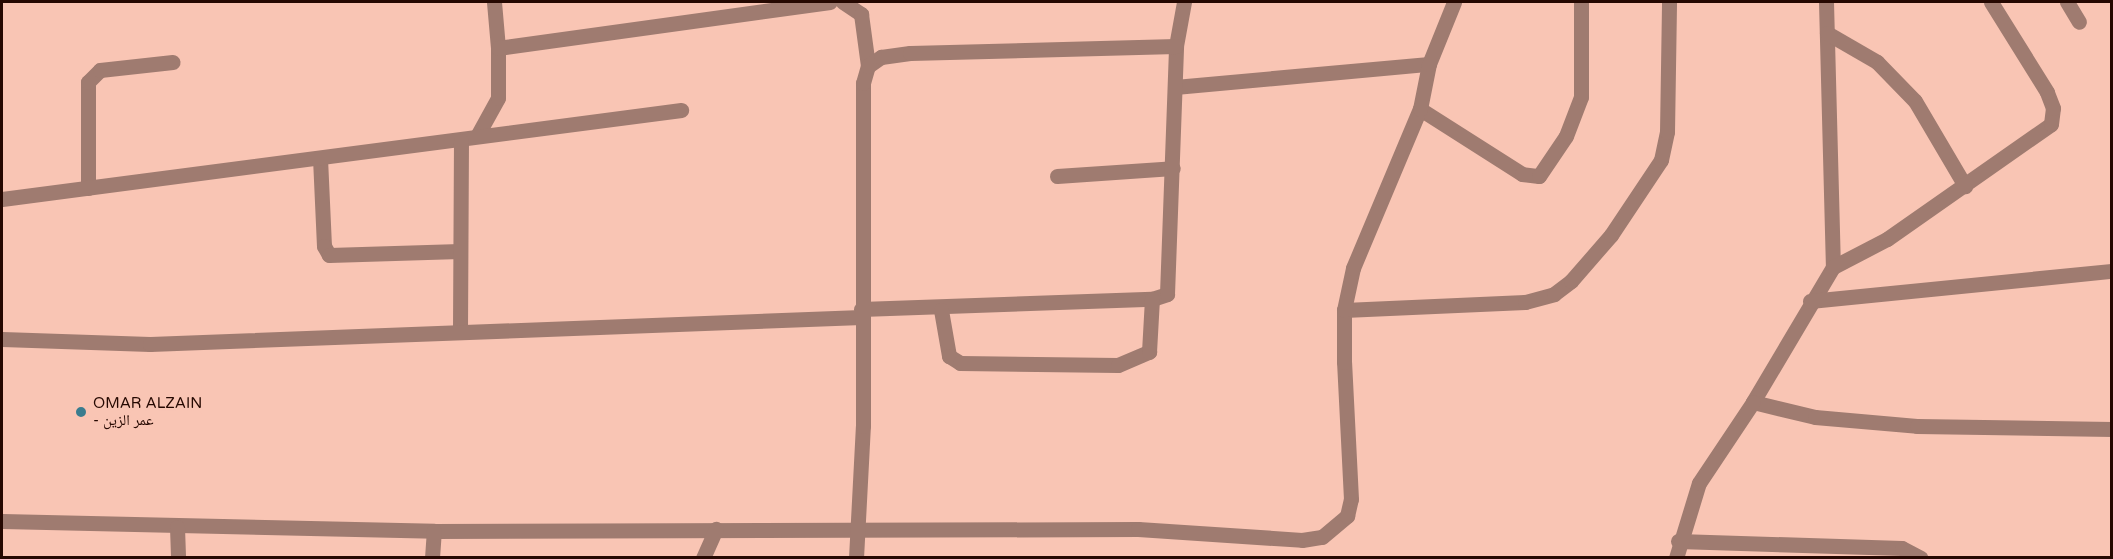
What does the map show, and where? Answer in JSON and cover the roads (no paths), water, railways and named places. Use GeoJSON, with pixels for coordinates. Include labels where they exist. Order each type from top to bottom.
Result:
{"type":"FeatureCollection","features":[{"type":"Feature","properties":{"kind":"street"},"geometry":{"type":"LineString","coordinates":[[477,136],[498,98],[498,48],[494,2]]}},
{"type":"Feature","properties":{"kind":"street"},"geometry":{"type":"LineString","coordinates":[[498,48],[830,2]]}},
{"type":"Feature","properties":{"kind":"street"},"geometry":{"type":"LineString","coordinates":[[843,2],[861,14],[868,66],[863,83],[859,527],[856,558]]}},
{"type":"Feature","properties":{"kind":"street"},"geometry":{"type":"LineString","coordinates":[[2,339],[150,345],[1152,299],[1167,294],[1170,282],[1176,46],[1184,2]]}},
{"type":"Feature","properties":{"kind":"street"},"geometry":{"type":"LineString","coordinates":[[2,521],[177,527],[434,531],[859,527],[1322,537],[1347,516],[1351,499],[1344,310],[1362,244],[1420,109],[1430,64],[1454,2]]}},
{"type":"Feature","properties":{"kind":"street"},"geometry":{"type":"LineString","coordinates":[[1420,109],[1522,174],[1539,176],[1566,136],[1581,98],[1581,2]]}},
{"type":"Feature","properties":{"kind":"street"},"geometry":{"type":"LineString","coordinates":[[1344,310],[1525,302],[1554,294],[1571,281],[1611,235],[1661,160],[1667,132],[1669,2]]}},
{"type":"Feature","properties":{"kind":"street"},"geometry":{"type":"LineString","coordinates":[[1826,2],[1833,267]]}},
{"type":"Feature","properties":{"kind":"street"},"geometry":{"type":"LineString","coordinates":[[1676,558],[1678,541],[1699,483],[1753,402],[1810,301],[1833,267],[1887,239],[2051,124],[2053,116],[2047,92],[1991,2]]}},
{"type":"Feature","properties":{"kind":"street"},"geometry":{"type":"LineString","coordinates":[[2067,2],[2079,22]]}},
{"type":"Feature","properties":{"kind":"street"},"geometry":{"type":"LineString","coordinates":[[1827,33],[1877,62],[1915,101],[1965,186]]}},
{"type":"Feature","properties":{"kind":"street"},"geometry":{"type":"LineString","coordinates":[[868,66],[881,57],[910,52],[1176,46]]}},
{"type":"Feature","properties":{"kind":"street"},"geometry":{"type":"LineString","coordinates":[[88,188],[88,82],[100,70],[173,62]]}},
{"type":"Feature","properties":{"kind":"street"},"geometry":{"type":"LineString","coordinates":[[1175,87],[1430,64]]}},
{"type":"Feature","properties":{"kind":"street"},"geometry":{"type":"LineString","coordinates":[[2,199],[461,141],[477,136],[681,110]]}},
{"type":"Feature","properties":{"kind":"street"},"geometry":{"type":"LineString","coordinates":[[460,330],[461,141]]}},
{"type":"Feature","properties":{"kind":"street"},"geometry":{"type":"LineString","coordinates":[[320,158],[324,246],[329,255],[460,251]]}},
{"type":"Feature","properties":{"kind":"street"},"geometry":{"type":"LineString","coordinates":[[1058,176],[1173,168]]}},
{"type":"Feature","properties":{"kind":"street"},"geometry":{"type":"LineString","coordinates":[[1810,301],[2112,271]]}},
{"type":"Feature","properties":{"kind":"street"},"geometry":{"type":"LineString","coordinates":[[941,310],[949,356],[960,363],[1118,365],[1149,352],[1152,299]]}},
{"type":"Feature","properties":{"kind":"street"},"geometry":{"type":"LineString","coordinates":[[1753,402],[1815,417],[1917,426],[2112,429]]}},
{"type":"Feature","properties":{"kind":"street"},"geometry":{"type":"LineString","coordinates":[[177,527],[178,558]]}},
{"type":"Feature","properties":{"kind":"street"},"geometry":{"type":"LineString","coordinates":[[703,558],[716,529]]}},
{"type":"Feature","properties":{"kind":"street"},"geometry":{"type":"LineString","coordinates":[[432,558],[434,531]]}},
{"type":"Feature","properties":{"kind":"street"},"geometry":{"type":"LineString","coordinates":[[1678,541],[1902,548],[1921,558]]}},
{"type":"Feature","properties":{"kind":"place","name":"OMAR ALZAIN - عمر الزين"},"geometry":{"type":"Point","coordinates":[81,412]}}]}
